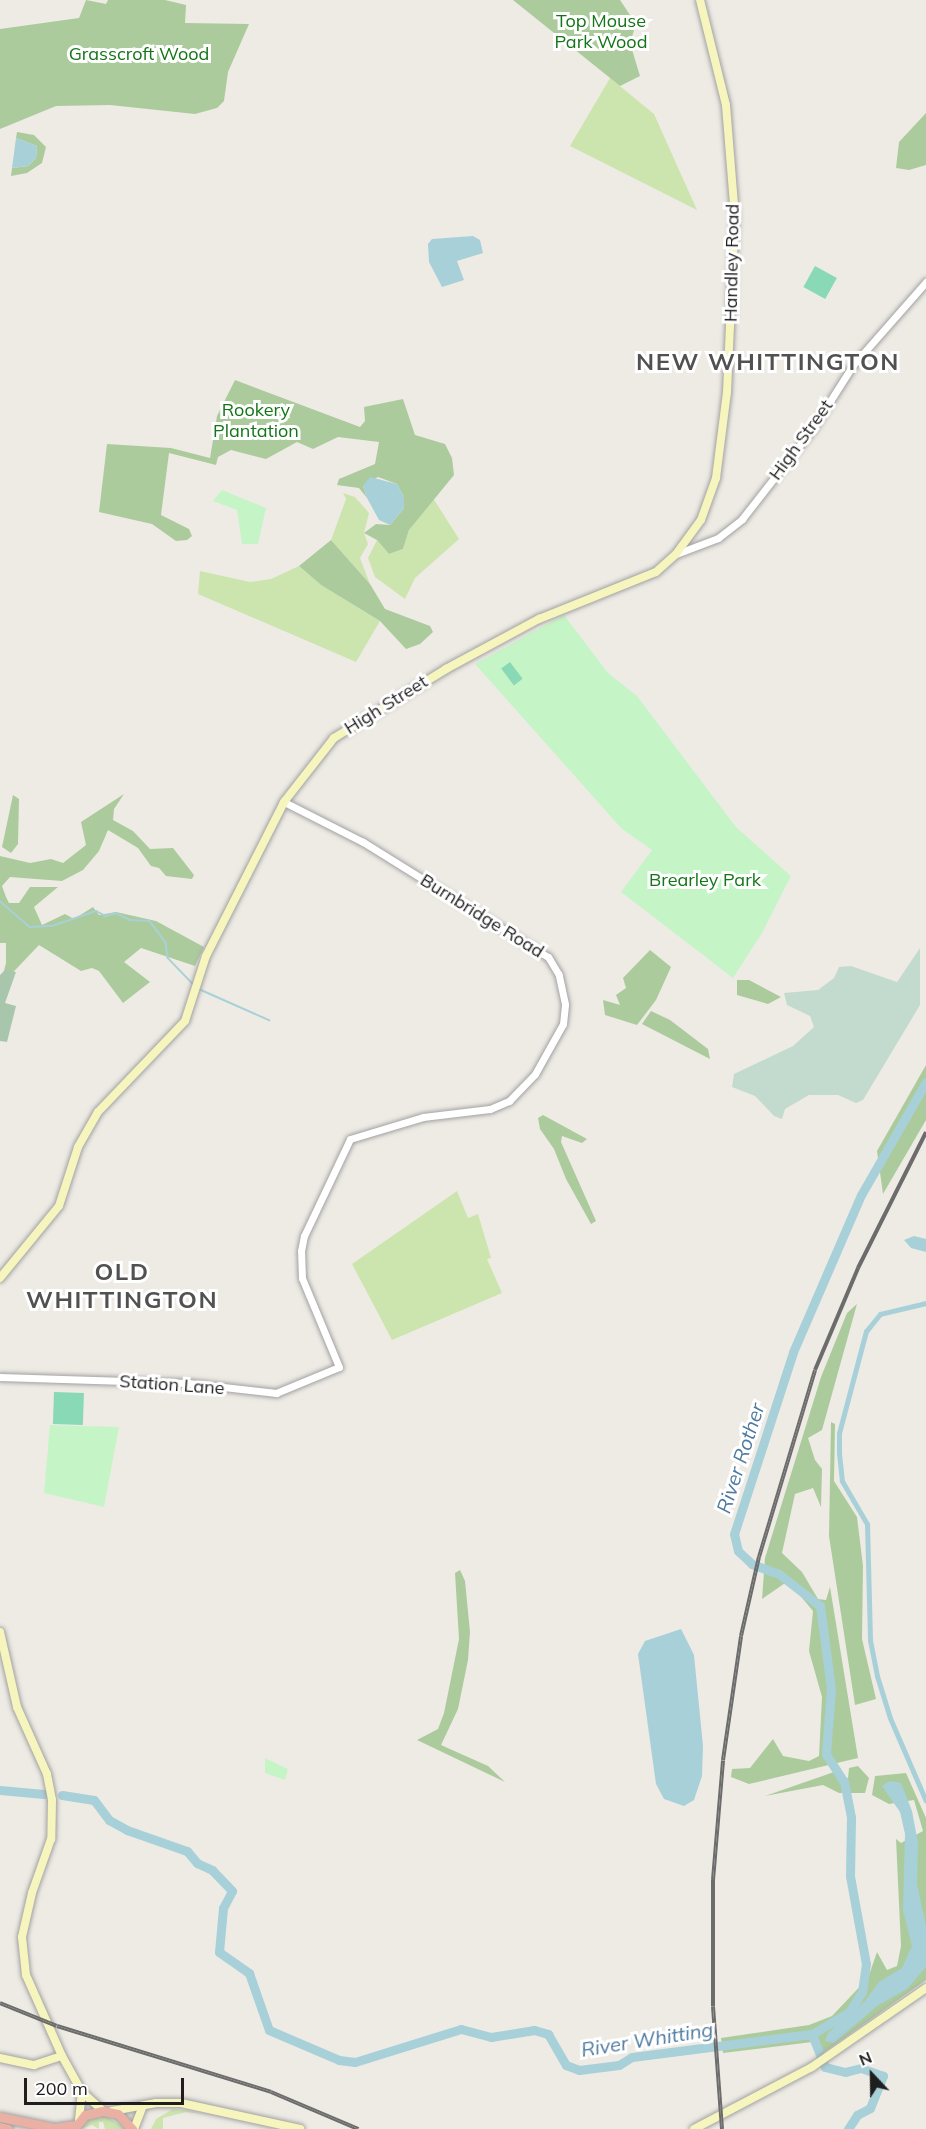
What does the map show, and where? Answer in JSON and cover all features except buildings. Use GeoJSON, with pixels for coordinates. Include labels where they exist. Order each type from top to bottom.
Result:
{"type":"FeatureCollection","features":[{"type":"Feature","properties":{"kind":"highway"},"geometry":{"type":"LineString","coordinates":[[0,2117],[54,2128],[76,2125],[106,2111],[122,2116],[133,2129]]}},
{"type":"Feature","properties":{"kind":"highway"},"geometry":{"type":"LineString","coordinates":[[0,2127],[8,2129]]}},
{"type":"Feature","properties":{"kind":"main road","name":"Handley Road"},"geometry":{"type":"LineString","coordinates":[[676,554],[701,519],[716,478],[727,392],[735,263],[726,105],[700,0]]}},
{"type":"Feature","properties":{"kind":"main road","name":"High Street"},"geometry":{"type":"LineString","coordinates":[[0,1278],[59,1206],[78,1147],[98,1112],[185,1021],[206,956],[284,802],[334,738],[371,713],[539,619],[656,572],[676,554]]}},
{"type":"Feature","properties":{"kind":"main road"},"geometry":{"type":"LineString","coordinates":[[0,1632],[17,1707],[50,1784],[52,1832],[26,1911],[22,1949],[38,2009],[82,2092],[106,2111],[181,2103],[300,2129]]}},
{"type":"Feature","properties":{"kind":"main road"},"geometry":{"type":"LineString","coordinates":[[694,2129],[812,2067],[926,1988]]}},
{"type":"Feature","properties":{"kind":"main road"},"geometry":{"type":"LineString","coordinates":[[0,2058],[34,2065],[62,2056]]}},
{"type":"Feature","properties":{"kind":"main road"},"geometry":{"type":"LineString","coordinates":[[76,2125],[82,2092]]}},
{"type":"Feature","properties":{"kind":"main road"},"geometry":{"type":"LineString","coordinates":[[133,2129],[143,2106]]}},
{"type":"Feature","properties":{"kind":"street","name":"High Street"},"geometry":{"type":"LineString","coordinates":[[676,554],[718,538],[742,519],[813,428],[853,365],[926,282]]}},
{"type":"Feature","properties":{"kind":"street","name":"Burnbridge Road"},"geometry":{"type":"LineString","coordinates":[[284,802],[363,842],[548,957],[559,975],[565,1004],[563,1023],[545,1059],[523,1089],[509,1101],[490,1109],[423,1116],[350,1139],[304,1236],[301,1251],[302,1278],[339,1367]]}},
{"type":"Feature","properties":{"kind":"street","name":"Station Lane"},"geometry":{"type":"LineString","coordinates":[[0,1377],[188,1383],[276,1394],[339,1367]]}},
{"type":"Feature","properties":{"kind":"green space","name":"Grasscroft Wood"},"geometry":{"type":"Polygon","coordinates":[[[86,0],[106,4],[108,0],[165,0],[186,5],[185,23],[249,24],[228,72],[224,101],[217,108],[195,114],[110,105],[56,106],[0,129],[0,29],[79,18],[86,0]]]}},
{"type":"Feature","properties":{"kind":"green space","name":"Top Mouse Park Wood"},"geometry":{"type":"Polygon","coordinates":[[[513,0],[620,0],[636,24],[630,43],[640,76],[620,86],[513,0]]]}},
{"type":"Feature","properties":{"kind":"green space"},"geometry":{"type":"Polygon","coordinates":[[[610,78],[654,114],[697,210],[570,146],[610,78]]]}},
{"type":"Feature","properties":{"kind":"green space"},"geometry":{"type":"Polygon","coordinates":[[[926,113],[926,165],[909,170],[896,168],[899,142],[926,113]]]}},
{"type":"Feature","properties":{"kind":"green space"},"geometry":{"type":"Polygon","coordinates":[[[17,132],[34,135],[46,147],[42,163],[27,173],[11,176],[12,168],[28,166],[36,158],[37,146],[16,138],[17,132]]]}},
{"type":"Feature","properties":{"kind":"green space"},"geometry":{"type":"Polygon","coordinates":[[[815,266],[837,278],[825,299],[803,287],[815,266]]]}},
{"type":"Feature","properties":{"kind":"green space","name":"Rookery Plantation"},"geometry":{"type":"Polygon","coordinates":[[[235,380],[360,427],[365,421],[364,407],[403,399],[415,435],[445,444],[452,458],[454,475],[409,530],[403,549],[389,554],[377,540],[364,533],[376,524],[390,525],[404,508],[404,497],[397,484],[378,477],[363,486],[367,498],[359,488],[337,485],[339,479],[375,464],[379,442],[338,437],[313,449],[297,442],[266,459],[231,450],[218,457],[216,465],[169,453],[161,515],[189,529],[192,536],[187,540],[176,541],[152,524],[99,512],[107,444],[171,448],[210,458],[217,416],[235,380]]]}},
{"type":"Feature","properties":{"kind":"green space"},"geometry":{"type":"Polygon","coordinates":[[[222,490],[266,508],[258,544],[242,544],[237,510],[213,501],[222,490]]]}},
{"type":"Feature","properties":{"kind":"green space"},"geometry":{"type":"Polygon","coordinates":[[[343,493],[355,497],[369,513],[364,533],[368,544],[360,558],[370,584],[331,540],[346,499],[343,493]]]}},
{"type":"Feature","properties":{"kind":"green space"},"geometry":{"type":"Polygon","coordinates":[[[433,498],[459,539],[415,578],[405,599],[375,577],[368,558],[377,540],[389,554],[403,549],[409,530],[433,498]]]}},
{"type":"Feature","properties":{"kind":"green space"},"geometry":{"type":"Polygon","coordinates":[[[331,540],[370,584],[385,609],[430,626],[433,632],[420,644],[406,649],[380,621],[321,585],[299,566],[331,540]]]}},
{"type":"Feature","properties":{"kind":"green space"},"geometry":{"type":"Polygon","coordinates":[[[299,566],[321,585],[380,621],[356,662],[198,594],[200,571],[250,582],[271,579],[299,566]]]}},
{"type":"Feature","properties":{"kind":"green space","name":"Brearley Park"},"geometry":{"type":"Polygon","coordinates":[[[564,615],[608,673],[637,696],[736,827],[791,876],[762,933],[733,978],[621,892],[652,850],[621,828],[475,664],[564,615]]]}},
{"type":"Feature","properties":{"kind":"green space"},"geometry":{"type":"Polygon","coordinates":[[[510,662],[523,679],[514,685],[501,669],[510,662]]]}},
{"type":"Feature","properties":{"kind":"green space"},"geometry":{"type":"Polygon","coordinates":[[[124,794],[114,809],[113,820],[133,831],[150,849],[173,848],[194,875],[192,879],[166,876],[159,868],[151,866],[138,848],[108,830],[99,851],[83,870],[62,881],[10,877],[2,886],[6,897],[9,903],[19,903],[30,887],[58,887],[34,907],[42,925],[65,914],[74,919],[93,907],[99,915],[116,912],[156,921],[204,947],[195,966],[141,948],[124,962],[150,982],[123,1003],[99,971],[92,968],[81,971],[39,945],[0,986],[6,963],[6,943],[0,943],[0,856],[30,863],[51,859],[63,863],[86,845],[81,822],[124,794]]]}},
{"type":"Feature","properties":{"kind":"green space"},"geometry":{"type":"Polygon","coordinates":[[[13,795],[19,799],[18,844],[11,853],[2,847],[13,795]]]}},
{"type":"Feature","properties":{"kind":"green space"},"geometry":{"type":"Polygon","coordinates":[[[920,948],[920,1005],[863,1100],[856,1103],[838,1095],[809,1095],[785,1109],[782,1119],[774,1116],[755,1096],[732,1087],[734,1074],[793,1046],[814,1027],[810,1016],[787,1005],[784,993],[818,990],[834,978],[839,967],[851,966],[897,982],[920,948]]]}},
{"type":"Feature","properties":{"kind":"green space"},"geometry":{"type":"Polygon","coordinates":[[[650,950],[671,967],[656,1000],[637,1025],[605,1015],[603,1000],[620,1005],[616,995],[626,988],[623,978],[650,950]]]}},
{"type":"Feature","properties":{"kind":"green space"},"geometry":{"type":"Polygon","coordinates":[[[5,970],[16,972],[5,1003],[16,1006],[7,1042],[0,1041],[0,975],[5,970]]]}},
{"type":"Feature","properties":{"kind":"green space"},"geometry":{"type":"Polygon","coordinates":[[[737,980],[749,980],[781,997],[768,1004],[737,995],[737,980]]]}},
{"type":"Feature","properties":{"kind":"green space"},"geometry":{"type":"Polygon","coordinates":[[[651,1011],[670,1020],[708,1049],[710,1059],[642,1024],[651,1011]]]}},
{"type":"Feature","properties":{"kind":"green space"},"geometry":{"type":"Polygon","coordinates":[[[926,1065],[926,1120],[883,1194],[877,1151],[926,1065]]]}},
{"type":"Feature","properties":{"kind":"green space"},"geometry":{"type":"Polygon","coordinates":[[[543,1115],[587,1139],[582,1143],[562,1136],[561,1142],[596,1221],[591,1224],[566,1179],[554,1149],[540,1129],[538,1118],[543,1115]]]}},
{"type":"Feature","properties":{"kind":"green space"},"geometry":{"type":"Polygon","coordinates":[[[457,1191],[468,1218],[478,1214],[491,1258],[487,1259],[502,1293],[392,1340],[352,1264],[457,1191]]]}},
{"type":"Feature","properties":{"kind":"green space"},"geometry":{"type":"Polygon","coordinates":[[[857,1304],[822,1430],[808,1438],[815,1460],[822,1469],[821,1507],[813,1488],[795,1494],[782,1553],[802,1572],[818,1599],[826,1600],[830,1587],[858,1758],[749,1784],[731,1777],[732,1769],[750,1768],[773,1739],[783,1756],[809,1761],[819,1756],[822,1697],[809,1651],[813,1611],[788,1581],[762,1599],[765,1558],[821,1377],[847,1313],[857,1304]]]}},
{"type":"Feature","properties":{"kind":"green space"},"geometry":{"type":"Polygon","coordinates":[[[54,1392],[84,1393],[83,1425],[53,1424],[54,1392]]]}},
{"type":"Feature","properties":{"kind":"green space"},"geometry":{"type":"Polygon","coordinates":[[[831,1422],[835,1424],[834,1481],[857,1517],[863,1566],[862,1639],[876,1699],[855,1705],[829,1536],[831,1422]]]}},
{"type":"Feature","properties":{"kind":"green space"},"geometry":{"type":"Polygon","coordinates":[[[50,1425],[119,1427],[104,1507],[44,1493],[50,1425]]]}},
{"type":"Feature","properties":{"kind":"green space"},"geometry":{"type":"Polygon","coordinates":[[[460,1570],[465,1581],[470,1632],[468,1660],[458,1709],[441,1745],[488,1766],[505,1782],[417,1740],[438,1729],[444,1713],[459,1639],[455,1573],[460,1570]]]}},
{"type":"Feature","properties":{"kind":"green space"},"geometry":{"type":"Polygon","coordinates":[[[265,1758],[288,1769],[285,1780],[265,1773],[265,1758]]]}},
{"type":"Feature","properties":{"kind":"green space"},"geometry":{"type":"Polygon","coordinates":[[[858,1766],[869,1778],[865,1793],[839,1793],[823,1785],[765,1796],[834,1772],[838,1778],[848,1778],[849,1768],[858,1766]]]}},
{"type":"Feature","properties":{"kind":"green space"},"geometry":{"type":"Polygon","coordinates":[[[906,1773],[926,1818],[926,1980],[823,2053],[812,2042],[723,2053],[721,2038],[809,2025],[832,2016],[868,1978],[877,1952],[887,1970],[897,1966],[901,1946],[896,1839],[901,1843],[923,1831],[914,1800],[889,1804],[872,1795],[875,1776],[906,1773]]]}},
{"type":"Feature","properties":{"kind":"green space"},"geometry":{"type":"Polygon","coordinates":[[[173,2109],[203,2114],[186,2112],[163,2118],[163,2129],[151,2129],[156,2119],[173,2109]]]}},
{"type":"Feature","properties":{"kind":"green space"},"geometry":{"type":"Polygon","coordinates":[[[106,2116],[126,2129],[105,2129],[103,2122],[99,2122],[99,2129],[92,2125],[80,2129],[89,2120],[106,2116]]]}},
{"type":"Feature","properties":{"kind":"water"},"geometry":{"type":"Polygon","coordinates":[[[16,138],[37,146],[36,158],[28,166],[12,168],[16,138]]]}},
{"type":"Feature","properties":{"kind":"water"},"geometry":{"type":"Polygon","coordinates":[[[473,236],[480,240],[483,253],[457,261],[464,280],[442,287],[429,262],[428,244],[432,239],[473,236]]]}},
{"type":"Feature","properties":{"kind":"water"},"geometry":{"type":"Polygon","coordinates":[[[370,477],[397,484],[404,497],[404,508],[390,525],[379,520],[367,498],[363,486],[370,477]]]}},
{"type":"Feature","properties":{"kind":"water"},"geometry":{"type":"Polygon","coordinates":[[[914,1236],[926,1239],[926,1252],[911,1248],[904,1240],[914,1236]]]}},
{"type":"Feature","properties":{"kind":"water"},"geometry":{"type":"Polygon","coordinates":[[[681,1629],[694,1655],[703,1746],[702,1776],[694,1800],[684,1806],[664,1799],[656,1784],[638,1654],[645,1641],[681,1629]]]}},
{"type":"Feature","properties":{"kind":"water"},"geometry":{"type":"Polygon","coordinates":[[[890,1781],[901,1783],[912,1811],[918,1843],[917,1884],[926,1926],[926,1967],[907,1989],[877,2006],[834,2043],[825,2041],[828,2033],[865,2001],[879,1982],[902,1968],[912,1946],[903,1910],[905,1834],[900,1812],[882,1786],[890,1781]]]}},
{"type":"Feature","properties":{"kind":"waterway"},"geometry":{"type":"LineString","coordinates":[[0,901],[30,927],[52,926],[96,911],[106,916],[116,913],[130,920],[150,921],[166,943],[168,958],[193,984]]}},
{"type":"Feature","properties":{"kind":"waterway"},"geometry":{"type":"LineString","coordinates":[[199,989],[269,1020]]}},
{"type":"Feature","properties":{"kind":"waterway","name":"River Rother"},"geometry":{"type":"LineString","coordinates":[[848,2129],[857,2115],[870,2108],[883,2076],[861,2068],[845,2072],[825,2067],[812,2034],[849,2012],[862,1992],[866,1964],[850,1876],[851,1817],[844,1782],[826,1754],[831,1689],[820,1606],[779,1574],[752,1564],[738,1551],[734,1534],[793,1352],[861,1195],[926,1082]]}},
{"type":"Feature","properties":{"kind":"waterway"},"geometry":{"type":"LineString","coordinates":[[926,1303],[880,1314],[866,1331],[839,1433],[842,1481],[867,1524],[870,1640],[877,1676],[890,1718],[926,1801]]}},
{"type":"Feature","properties":{"kind":"waterway","name":"River Whitting"},"geometry":{"type":"LineString","coordinates":[[0,1790],[44,1794]]}},
{"type":"Feature","properties":{"kind":"waterway","name":"River Whitting"},"geometry":{"type":"LineString","coordinates":[[62,1795],[94,1800],[109,1820],[127,1830],[187,1851],[197,1863],[212,1870],[232,1891],[223,1908],[219,1952],[249,1973],[269,2030],[339,2060],[355,2062],[461,2029],[491,2037],[534,2030],[548,2034],[566,2065],[579,2070],[619,2065],[632,2057],[812,2034]]}},
{"type":"Feature","properties":{"kind":"railway"},"geometry":{"type":"LineString","coordinates":[[722,2129],[713,2006],[713,1880],[723,1760],[741,1636],[759,1557],[815,1370],[858,1268],[926,1132]]}},
{"type":"Feature","properties":{"kind":"railway"},"geometry":{"type":"LineString","coordinates":[[0,2003],[57,2026],[271,2092],[358,2129]]}},
{"type":"Feature","properties":{"kind":"district","name":"NEW WHITTINGTON"},"geometry":{"type":"Point","coordinates":[768,362]}},
{"type":"Feature","properties":{"kind":"district","name":"OLD WHITTINGTON"},"geometry":{"type":"Point","coordinates":[122,1286]}}]}
